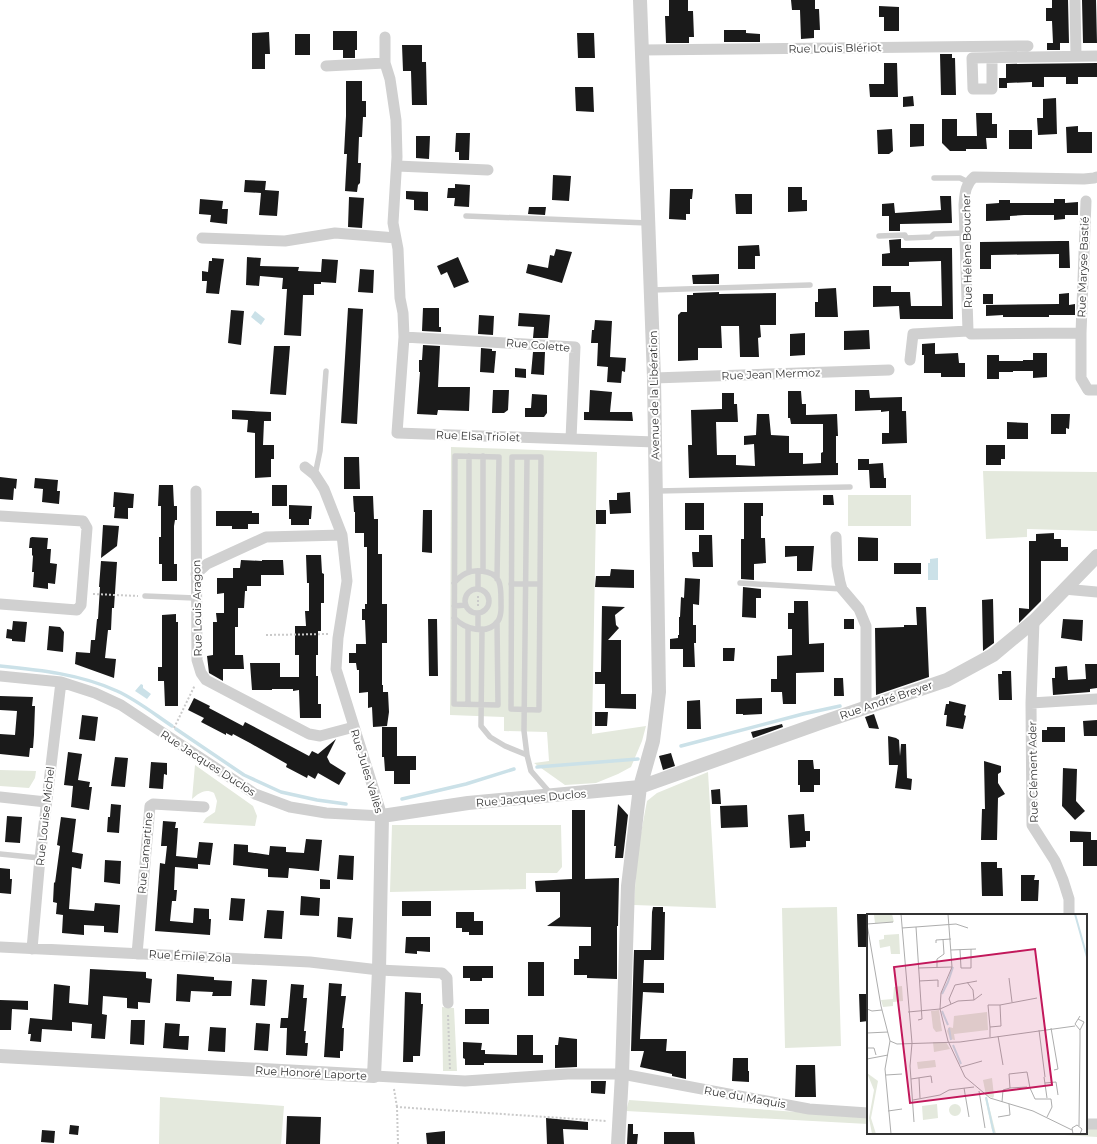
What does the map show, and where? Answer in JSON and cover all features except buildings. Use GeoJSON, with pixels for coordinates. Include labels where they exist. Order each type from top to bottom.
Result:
{"type":"FeatureCollection","features":[{"type":"Feature","properties":{"kind":"street","name":"Avenue de la Libération"},"geometry":{"type":"LineString","coordinates":[[618,1144],[622,1074],[628,886],[640,787],[653,742],[659,692],[657,491],[654,378],[640,0]]}},
{"type":"Feature","properties":{"kind":"street"},"geometry":{"type":"LineString","coordinates":[[1075,0],[1076,56]]}},
{"type":"Feature","properties":{"kind":"street","name":"Rue Elsa Triolet"},"geometry":{"type":"LineString","coordinates":[[385,36],[385,63],[390,79],[396,120],[397,166],[394,223],[398,249],[400,298],[403,313],[404,337],[397,433],[655,442]]}},
{"type":"Feature","properties":{"kind":"street","name":"Rue Louis Blériot"},"geometry":{"type":"LineString","coordinates":[[642,50],[1028,46]]}},
{"type":"Feature","properties":{"kind":"street"},"geometry":{"type":"LineString","coordinates":[[992,58],[1097,56]]}},
{"type":"Feature","properties":{"kind":"street"},"geometry":{"type":"LineString","coordinates":[[326,66],[385,63]]}},
{"type":"Feature","properties":{"kind":"street"},"geometry":{"type":"LineString","coordinates":[[397,166],[488,170]]}},
{"type":"Feature","properties":{"kind":"street","name":"Rue Hélène Boucher"},"geometry":{"type":"LineString","coordinates":[[968,331],[965,190],[968,182],[974,177],[1084,179],[1097,177]]}},
{"type":"Feature","properties":{"kind":"street","name":"Rue Maryse Bastié"},"geometry":{"type":"LineString","coordinates":[[1081,333],[1086,201]]}},
{"type":"Feature","properties":{"kind":"street"},"geometry":{"type":"LineString","coordinates":[[202,238],[285,241],[335,232],[396,238]]}},
{"type":"Feature","properties":{"kind":"street"},"geometry":{"type":"LineString","coordinates":[[910,360],[913,334],[968,331],[971,334],[1081,333],[1081,378],[1088,390],[1097,390]]}},
{"type":"Feature","properties":{"kind":"street","name":"Rue Colette"},"geometry":{"type":"LineString","coordinates":[[404,337],[575,346],[571,440]]}},
{"type":"Feature","properties":{"kind":"street","name":"Rue Jean Mermoz"},"geometry":{"type":"LineString","coordinates":[[654,378],[889,370]]}},
{"type":"Feature","properties":{"kind":"street","name":"Rue Jules Vallès"},"geometry":{"type":"LineString","coordinates":[[305,466],[315,475],[324,489],[342,535],[347,581],[339,634],[336,669],[382,816],[379,970],[374,1076]]}},
{"type":"Feature","properties":{"kind":"street","name":"Rue Louis Aragon"},"geometry":{"type":"LineString","coordinates":[[196,491],[197,660],[201,673]]}},
{"type":"Feature","properties":{"kind":"street"},"geometry":{"type":"LineString","coordinates":[[0,516],[83,521],[87,528],[82,594],[80,605],[76,610],[0,604]]}},
{"type":"Feature","properties":{"kind":"street"},"geometry":{"type":"LineString","coordinates":[[196,574],[207,564],[266,537],[342,535]]}},
{"type":"Feature","properties":{"kind":"street"},"geometry":{"type":"LineString","coordinates":[[836,537],[837,566],[842,589],[859,609],[866,626],[866,707]]}},
{"type":"Feature","properties":{"kind":"street","name":"Rue André Breyer"},"geometry":{"type":"LineString","coordinates":[[640,787],[947,680],[993,655],[1034,621],[1097,556]]}},
{"type":"Feature","properties":{"kind":"street"},"geometry":{"type":"LineString","coordinates":[[1064,589],[1097,592]]}},
{"type":"Feature","properties":{"kind":"street","name":"Rue Clément Ader"},"geometry":{"type":"LineString","coordinates":[[1034,621],[1031,703],[1032,825],[1055,861],[1063,880],[1069,899],[1069,914]]}},
{"type":"Feature","properties":{"kind":"street"},"geometry":{"type":"LineString","coordinates":[[201,673],[206,680],[310,734],[320,736],[354,727]]}},
{"type":"Feature","properties":{"kind":"street","name":"Rue Jacques Duclos"},"geometry":{"type":"LineString","coordinates":[[0,676],[61,682],[95,693],[121,706],[255,794],[290,807],[326,813],[382,816],[468,803],[640,787]]}},
{"type":"Feature","properties":{"kind":"street","name":"Rue Louise Michel"},"geometry":{"type":"LineString","coordinates":[[32,949],[46,802],[61,682]]}},
{"type":"Feature","properties":{"kind":"street"},"geometry":{"type":"LineString","coordinates":[[1031,703],[1097,699]]}},
{"type":"Feature","properties":{"kind":"street"},"geometry":{"type":"LineString","coordinates":[[0,797],[46,802]]}},
{"type":"Feature","properties":{"kind":"street","name":"Rue Lamartine"},"geometry":{"type":"LineString","coordinates":[[136,954],[150,806],[153,804],[204,807]]}},
{"type":"Feature","properties":{"kind":"street","name":"Rue Émile Zola"},"geometry":{"type":"LineString","coordinates":[[0,947],[310,962],[379,970],[442,973],[447,978],[448,1003]]}},
{"type":"Feature","properties":{"kind":"street","name":"Rue Honoré Laporte"},"geometry":{"type":"LineString","coordinates":[[0,1056],[450,1081],[568,1074],[622,1074]]}},
{"type":"Feature","properties":{"kind":"street","name":"Rue du Maquis"},"geometry":{"type":"LineString","coordinates":[[622,1074],[809,1109],[867,1112]]}},
{"type":"Feature","properties":{"kind":"lane"},"geometry":{"type":"LineString","coordinates":[[934,178],[960,178],[968,182]]}},
{"type":"Feature","properties":{"kind":"lane"},"geometry":{"type":"LineString","coordinates":[[466,216],[648,223]]}},
{"type":"Feature","properties":{"kind":"lane"},"geometry":{"type":"LineString","coordinates":[[879,236],[905,235],[906,238],[931,237],[934,234],[965,233]]}},
{"type":"Feature","properties":{"kind":"lane"},"geometry":{"type":"LineString","coordinates":[[651,290],[810,285]]}},
{"type":"Feature","properties":{"kind":"lane"},"geometry":{"type":"LineString","coordinates":[[315,475],[320,451],[326,371]]}},
{"type":"Feature","properties":{"kind":"lane"},"geometry":{"type":"LineString","coordinates":[[454,583],[460,576],[469,571],[480,571],[493,574],[501,585],[501,614],[497,622],[498,705],[454,704],[454,583],[455,456],[499,457],[497,579]]}},
{"type":"Feature","properties":{"kind":"lane"},"geometry":{"type":"LineString","coordinates":[[469,456],[469,571]]}},
{"type":"Feature","properties":{"kind":"lane"},"geometry":{"type":"LineString","coordinates":[[478,589],[480,571],[483,456]]}},
{"type":"Feature","properties":{"kind":"lane"},"geometry":{"type":"LineString","coordinates":[[512,457],[541,457],[539,710],[511,709],[511,584],[512,457]]}},
{"type":"Feature","properties":{"kind":"lane"},"geometry":{"type":"LineString","coordinates":[[527,457],[524,731],[527,755],[531,770],[552,796]]}},
{"type":"Feature","properties":{"kind":"lane"},"geometry":{"type":"LineString","coordinates":[[657,491],[850,487]]}},
{"type":"Feature","properties":{"kind":"lane"},"geometry":{"type":"LineString","coordinates":[[740,583],[842,589]]}},
{"type":"Feature","properties":{"kind":"lane"},"geometry":{"type":"LineString","coordinates":[[511,584],[539,584]]}},
{"type":"Feature","properties":{"kind":"lane"},"geometry":{"type":"LineString","coordinates":[[478,589],[483,590],[486,593],[489,601],[487,608],[478,613],[472,612],[466,605],[466,597],[471,591],[478,589]]}},
{"type":"Feature","properties":{"kind":"lane"},"geometry":{"type":"LineString","coordinates":[[145,596],[196,598]]}},
{"type":"Feature","properties":{"kind":"lane"},"geometry":{"type":"LineString","coordinates":[[454,596],[466,597]]}},
{"type":"Feature","properties":{"kind":"lane"},"geometry":{"type":"LineString","coordinates":[[489,601],[501,601]]}},
{"type":"Feature","properties":{"kind":"lane"},"geometry":{"type":"LineString","coordinates":[[454,606],[466,605]]}},
{"type":"Feature","properties":{"kind":"lane"},"geometry":{"type":"LineString","coordinates":[[478,613],[480,629],[481,726],[490,737],[505,746],[527,755]]}},
{"type":"Feature","properties":{"kind":"lane"},"geometry":{"type":"LineString","coordinates":[[454,618],[462,626],[468,628],[480,629],[489,627],[497,622]]}},
{"type":"Feature","properties":{"kind":"lane"},"geometry":{"type":"LineString","coordinates":[[468,628],[468,704]]}},
{"type":"Feature","properties":{"kind":"lane"},"geometry":{"type":"LineString","coordinates":[[0,854],[40,858]]}},
{"type":"Feature","properties":{"kind":"path"},"geometry":{"type":"LineString","coordinates":[[478,589],[478,613]]}},
{"type":"Feature","properties":{"kind":"path"},"geometry":{"type":"LineString","coordinates":[[82,594],[145,596]]}},
{"type":"Feature","properties":{"kind":"path"},"geometry":{"type":"LineString","coordinates":[[266,635],[339,634]]}},
{"type":"Feature","properties":{"kind":"path"},"geometry":{"type":"LineString","coordinates":[[168,737],[178,721],[201,673]]}},
{"type":"Feature","properties":{"kind":"path"},"geometry":{"type":"LineString","coordinates":[[448,1003],[450,1081]]}},
{"type":"Feature","properties":{"kind":"path"},"geometry":{"type":"LineString","coordinates":[[393,1078],[397,1107],[398,1144]]}},
{"type":"Feature","properties":{"kind":"path"},"geometry":{"type":"LineString","coordinates":[[397,1107],[620,1122]]}},
{"type":"Feature","properties":{"kind":"shaded area"},"geometry":{"type":"Polygon","coordinates":[[[451,447],[597,452],[592,734],[646,726],[642,741],[631,767],[618,774],[596,783],[565,785],[534,763],[549,761],[547,732],[504,731],[504,717],[450,715],[451,447]]]}},
{"type":"Feature","properties":{"kind":"shaded area"},"geometry":{"type":"Polygon","coordinates":[[[983,471],[1097,472],[1097,531],[1027,529],[1027,537],[986,539],[983,471]]]}},
{"type":"Feature","properties":{"kind":"shaded area"},"geometry":{"type":"Polygon","coordinates":[[[848,495],[911,495],[911,526],[848,526],[848,495]]]}},
{"type":"Feature","properties":{"kind":"shaded area"},"geometry":{"type":"Polygon","coordinates":[[[195,765],[253,806],[257,816],[255,826],[203,823],[206,818],[215,812],[217,801],[214,793],[208,791],[200,793],[192,799],[195,765]]]}},
{"type":"Feature","properties":{"kind":"shaded area"},"geometry":{"type":"Polygon","coordinates":[[[0,770],[36,771],[35,778],[29,788],[0,786],[0,770]]]}},
{"type":"Feature","properties":{"kind":"shaded area"},"geometry":{"type":"Polygon","coordinates":[[[708,772],[716,908],[634,905],[637,854],[647,801],[657,793],[708,772]]]}},
{"type":"Feature","properties":{"kind":"shaded area"},"geometry":{"type":"Polygon","coordinates":[[[392,825],[561,825],[562,867],[557,873],[526,873],[526,889],[390,892],[392,825]]]}},
{"type":"Feature","properties":{"kind":"shaded area"},"geometry":{"type":"Polygon","coordinates":[[[837,907],[841,1046],[785,1048],[782,908],[837,907]]]}},
{"type":"Feature","properties":{"kind":"shaded area"},"geometry":{"type":"Polygon","coordinates":[[[442,1007],[454,1008],[457,1071],[443,1071],[442,1007]]]}},
{"type":"Feature","properties":{"kind":"shaded area"},"geometry":{"type":"Polygon","coordinates":[[[160,1097],[284,1106],[281,1144],[159,1144],[160,1097]]]}},
{"type":"Feature","properties":{"kind":"shaded area"},"geometry":{"type":"Polygon","coordinates":[[[629,1100],[867,1117],[867,1124],[626,1111],[629,1100]]]}},
{"type":"Feature","properties":{"kind":"shaded area"},"geometry":{"type":"Polygon","coordinates":[[[1087,1128],[1097,1128],[1097,1137],[1048,1134],[1087,1134],[1087,1128]]]}},
{"type":"Feature","properties":{"kind":"water"},"geometry":{"type":"Polygon","coordinates":[[[255,311],[265,319],[261,325],[251,317],[255,311]]]}},
{"type":"Feature","properties":{"kind":"water"},"geometry":{"type":"Polygon","coordinates":[[[938,558],[938,580],[928,580],[928,563],[930,563],[930,559],[938,558]]]}},
{"type":"Feature","properties":{"kind":"water"},"geometry":{"type":"Polygon","coordinates":[[[141,684],[143,685],[143,688],[151,694],[147,699],[135,691],[141,684]]]}},
{"type":"Feature","properties":{"kind":"waterway"},"geometry":{"type":"LineString","coordinates":[[0,666],[30,669],[89,680],[117,691],[132,699],[172,726]]}},
{"type":"Feature","properties":{"kind":"waterway"},"geometry":{"type":"LineString","coordinates":[[681,746],[803,714],[840,706]]}},
{"type":"Feature","properties":{"kind":"waterway"},"geometry":{"type":"LineString","coordinates":[[176,729],[244,775],[281,792],[317,800],[346,804]]}},
{"type":"Feature","properties":{"kind":"waterway"},"geometry":{"type":"LineString","coordinates":[[537,767],[638,759]]}},
{"type":"Feature","properties":{"kind":"waterway"},"geometry":{"type":"LineString","coordinates":[[402,799],[466,784],[514,769]]}}]}
